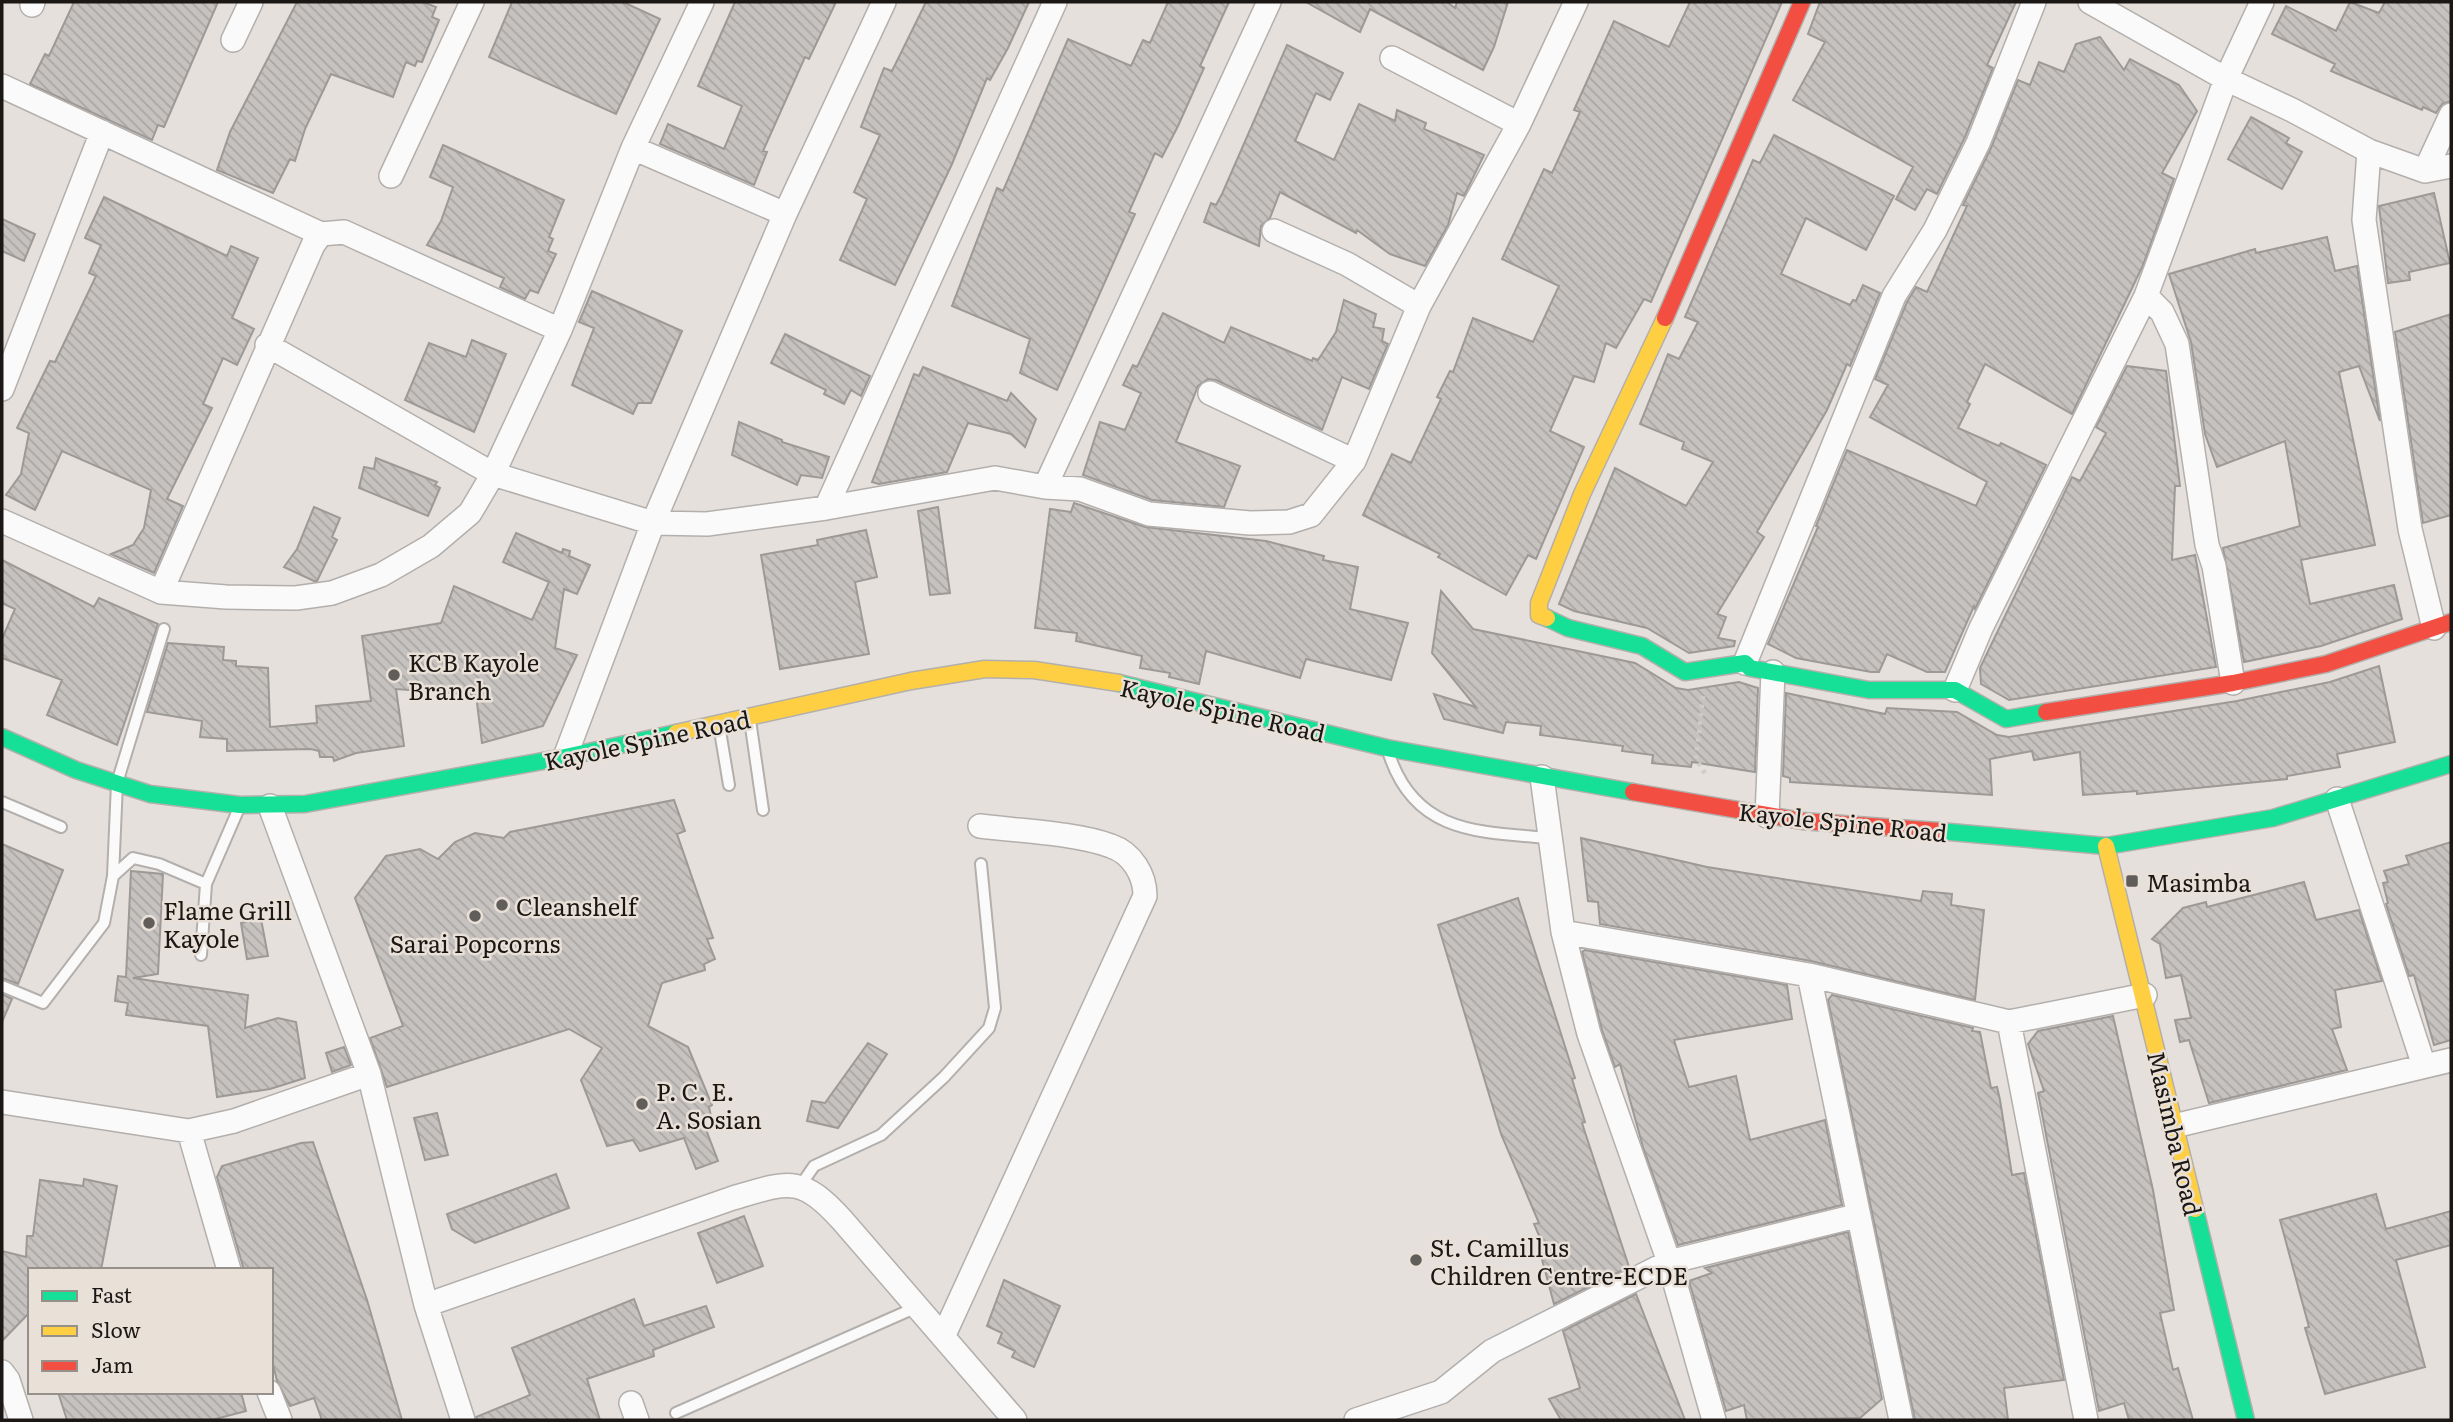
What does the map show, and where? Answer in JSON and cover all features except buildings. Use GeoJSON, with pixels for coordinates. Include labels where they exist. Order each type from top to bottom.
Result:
{"type":"FeatureCollection","features":[{"type":"Feature","properties":{"kind":"main road"},"geometry":{"type":"LineString","coordinates":[[1802,2],[1658,333],[1582,494],[1539,603],[1539,615],[1568,628],[1642,646],[1685,672],[1745,663],[1750,668],[1869,690],[1955,690],[2006,719],[2167,691],[2234,683],[2326,664],[2443,625]]}},
{"type":"Feature","properties":{"kind":"main road","name":"Kayole Spine Road"},"geometry":{"type":"LineString","coordinates":[[2,737],[76,770],[150,794],[270,806],[348,798],[565,757],[911,681],[985,669],[1034,670],[1105,680],[1387,748],[1767,816],[2106,846],[2273,818],[2451,764]]}},
{"type":"Feature","properties":{"kind":"main road","name":"Masimba Road"},"geometry":{"type":"LineString","coordinates":[[2106,846],[2145,995],[2246,1420]]}},
{"type":"Feature","properties":{"kind":"street"},"geometry":{"type":"LineString","coordinates":[[233,40],[251,2]]}},
{"type":"Feature","properties":{"kind":"street"},"geometry":{"type":"LineString","coordinates":[[391,176],[472,2]]}},
{"type":"Feature","properties":{"kind":"street"},"geometry":{"type":"LineString","coordinates":[[2,522],[161,592],[296,598],[332,593],[381,575],[431,546],[470,513],[493,474],[559,330],[633,148],[702,2]]}},
{"type":"Feature","properties":{"kind":"street"},"geometry":{"type":"LineString","coordinates":[[565,757],[653,523],[785,214],[884,2]]}},
{"type":"Feature","properties":{"kind":"street"},"geometry":{"type":"LineString","coordinates":[[826,508],[1055,2]]}},
{"type":"Feature","properties":{"kind":"street"},"geometry":{"type":"LineString","coordinates":[[1045,487],[1269,2]]}},
{"type":"Feature","properties":{"kind":"street"},"geometry":{"type":"LineString","coordinates":[[267,345],[493,474],[653,523],[707,524],[826,508],[995,478],[1045,487],[1080,489],[1149,514],[1250,523],[1289,522],[1311,514],[1354,461],[1419,306],[1519,124],[1576,2]]}},
{"type":"Feature","properties":{"kind":"street"},"geometry":{"type":"LineString","coordinates":[[1745,663],[1894,296],[1935,230],[1978,142],[2034,2]]}},
{"type":"Feature","properties":{"kind":"street"},"geometry":{"type":"LineString","coordinates":[[2090,2],[2226,79],[2369,151],[2425,171],[2451,166]]}},
{"type":"Feature","properties":{"kind":"street"},"geometry":{"type":"LineString","coordinates":[[1955,690],[1981,628],[2147,296],[2226,79],[2262,2]]}},
{"type":"Feature","properties":{"kind":"street"},"geometry":{"type":"LineString","coordinates":[[1392,58],[1519,124]]}},
{"type":"Feature","properties":{"kind":"street"},"geometry":{"type":"LineString","coordinates":[[2,86],[321,234],[344,232],[559,330]]}},
{"type":"Feature","properties":{"kind":"street"},"geometry":{"type":"LineString","coordinates":[[2425,171],[2451,115]]}},
{"type":"Feature","properties":{"kind":"street"},"geometry":{"type":"LineString","coordinates":[[2,389],[102,132]]}},
{"type":"Feature","properties":{"kind":"street"},"geometry":{"type":"LineString","coordinates":[[633,148],[785,214]]}},
{"type":"Feature","properties":{"kind":"street"},"geometry":{"type":"LineString","coordinates":[[2369,151],[2364,220],[2410,529],[2443,625]]}},
{"type":"Feature","properties":{"kind":"street"},"geometry":{"type":"LineString","coordinates":[[1274,231],[1347,264],[1419,306]]}},
{"type":"Feature","properties":{"kind":"street"},"geometry":{"type":"LineString","coordinates":[[161,592],[267,345],[313,245],[321,234]]}},
{"type":"Feature","properties":{"kind":"street"},"geometry":{"type":"LineString","coordinates":[[2147,296],[2162,312],[2178,344],[2207,545],[2214,566],[2234,683]]}},
{"type":"Feature","properties":{"kind":"street"},"geometry":{"type":"LineString","coordinates":[[1210,393],[1354,461]]}},
{"type":"Feature","properties":{"kind":"street"},"geometry":{"type":"LineString","coordinates":[[1767,816],[1773,672]]}},
{"type":"Feature","properties":{"kind":"street"},"geometry":{"type":"LineString","coordinates":[[1542,777],[1563,932],[1589,1034],[1669,1262],[1714,1420]]}},
{"type":"Feature","properties":{"kind":"street"},"geometry":{"type":"LineString","coordinates":[[2337,799],[2424,1066]]}},
{"type":"Feature","properties":{"kind":"street"},"geometry":{"type":"LineString","coordinates":[[270,806],[369,1074],[426,1305],[463,1420]]}},
{"type":"Feature","properties":{"kind":"street"},"geometry":{"type":"LineString","coordinates":[[943,1337],[1145,896],[1145,880],[1132,860],[1113,846],[980,826]]}},
{"type":"Feature","properties":{"kind":"street"},"geometry":{"type":"LineString","coordinates":[[1563,932],[1809,975],[2009,1022],[2145,995]]}},
{"type":"Feature","properties":{"kind":"street"},"geometry":{"type":"LineString","coordinates":[[1809,975],[1856,1216],[1901,1420]]}},
{"type":"Feature","properties":{"kind":"street"},"geometry":{"type":"LineString","coordinates":[[2009,1022],[2086,1420]]}},
{"type":"Feature","properties":{"kind":"street"},"geometry":{"type":"LineString","coordinates":[[2174,1126],[2451,1060]]}},
{"type":"Feature","properties":{"kind":"street"},"geometry":{"type":"LineString","coordinates":[[2,1102],[189,1131],[234,1121],[369,1074]]}},
{"type":"Feature","properties":{"kind":"street"},"geometry":{"type":"LineString","coordinates":[[189,1131],[228,1268]]}},
{"type":"Feature","properties":{"kind":"street"},"geometry":{"type":"LineString","coordinates":[[426,1305],[733,1198],[778,1185],[801,1185],[822,1199],[1015,1420]]}},
{"type":"Feature","properties":{"kind":"street"},"geometry":{"type":"LineString","coordinates":[[1356,1420],[1441,1392],[1492,1351],[1669,1262],[1856,1216]]}},
{"type":"Feature","properties":{"kind":"street"},"geometry":{"type":"LineString","coordinates":[[2,1371],[8,1380],[21,1420]]}},
{"type":"Feature","properties":{"kind":"street"},"geometry":{"type":"LineString","coordinates":[[270,1394],[280,1420]]}},
{"type":"Feature","properties":{"kind":"lane"},"geometry":{"type":"LineString","coordinates":[[2,986],[43,1003],[104,923],[113,876],[117,783],[163,629]]}},
{"type":"Feature","properties":{"kind":"lane"},"geometry":{"type":"LineString","coordinates":[[750,717],[763,810]]}},
{"type":"Feature","properties":{"kind":"lane"},"geometry":{"type":"LineString","coordinates":[[719,723],[729,785]]}},
{"type":"Feature","properties":{"kind":"lane"},"geometry":{"type":"LineString","coordinates":[[1387,748],[1396,776],[1413,800],[1436,818],[1471,831],[1550,838]]}},
{"type":"Feature","properties":{"kind":"lane"},"geometry":{"type":"LineString","coordinates":[[2,802],[61,827]]}},
{"type":"Feature","properties":{"kind":"lane"},"geometry":{"type":"LineString","coordinates":[[201,955],[206,884],[240,805]]}},
{"type":"Feature","properties":{"kind":"lane"},"geometry":{"type":"LineString","coordinates":[[113,876],[133,858],[159,864],[206,884]]}},
{"type":"Feature","properties":{"kind":"lane"},"geometry":{"type":"LineString","coordinates":[[801,1185],[814,1166],[881,1135],[944,1077],[989,1028],[995,1008],[981,864]]}},
{"type":"Feature","properties":{"kind":"lane"},"geometry":{"type":"LineString","coordinates":[[676,1413],[917,1307]]}},
{"type":"Feature","properties":{"kind":"path"},"geometry":{"type":"LineString","coordinates":[[1704,690],[1696,759],[1708,780]]}},
{"type":"Feature","properties":{"kind":"traffic: fast"},"geometry":{"type":"LineString","coordinates":[[1547,618],[1568,628],[1642,646],[1685,672],[1745,663],[1750,668],[1869,690],[1955,690],[2006,719],[2046,712]]}},
{"type":"Feature","properties":{"kind":"traffic: fast"},"geometry":{"type":"LineString","coordinates":[[1119,683],[1387,748],[1633,792]]}},
{"type":"Feature","properties":{"kind":"traffic: fast"},"geometry":{"type":"LineString","coordinates":[[2,737],[76,770],[150,794],[240,805],[305,804],[565,757],[676,733]]}},
{"type":"Feature","properties":{"kind":"traffic: fast"},"geometry":{"type":"LineString","coordinates":[[1939,831],[2106,846],[2273,818],[2451,764]]}},
{"type":"Feature","properties":{"kind":"traffic: fast"},"geometry":{"type":"LineString","coordinates":[[2195,1209],[2246,1420]]}},
{"type":"Feature","properties":{"kind":"traffic: slow"},"geometry":{"type":"LineString","coordinates":[[1547,618],[1539,615],[1539,603],[1582,494],[1665,318]]}},
{"type":"Feature","properties":{"kind":"traffic: slow"},"geometry":{"type":"LineString","coordinates":[[676,733],[911,681],[985,669],[1034,670],[1119,683]]}},
{"type":"Feature","properties":{"kind":"traffic: slow"},"geometry":{"type":"LineString","coordinates":[[2106,846],[2195,1209]]}},
{"type":"Feature","properties":{"kind":"traffic: jam"},"geometry":{"type":"LineString","coordinates":[[1665,318],[1802,2]]}},
{"type":"Feature","properties":{"kind":"traffic: jam"},"geometry":{"type":"LineString","coordinates":[[2046,712],[2233,683],[2326,664],[2451,622]]}},
{"type":"Feature","properties":{"kind":"traffic: jam"},"geometry":{"type":"LineString","coordinates":[[1633,792],[1802,821],[1939,831]]}},
{"type":"Feature","properties":{"kind":"place","name":"KCB Kayole Branch"},"geometry":{"type":"Point","coordinates":[394,675]}},
{"type":"Feature","properties":{"kind":"place","name":"Masimba"},"geometry":{"type":"Point","coordinates":[2132,881]}},
{"type":"Feature","properties":{"kind":"place","name":"Cleanshelf"},"geometry":{"type":"Point","coordinates":[502,905]}},
{"type":"Feature","properties":{"kind":"place","name":"Sarai Popcorns"},"geometry":{"type":"Point","coordinates":[475,916]}},
{"type":"Feature","properties":{"kind":"place","name":"Flame Grill Kayole"},"geometry":{"type":"Point","coordinates":[149,923]}},
{"type":"Feature","properties":{"kind":"place","name":"P. C. E. A. Sosian"},"geometry":{"type":"Point","coordinates":[642,1104]}},
{"type":"Feature","properties":{"kind":"place","name":"St. Camillus Children Centre-ECDE"},"geometry":{"type":"Point","coordinates":[1416,1260]}}]}
